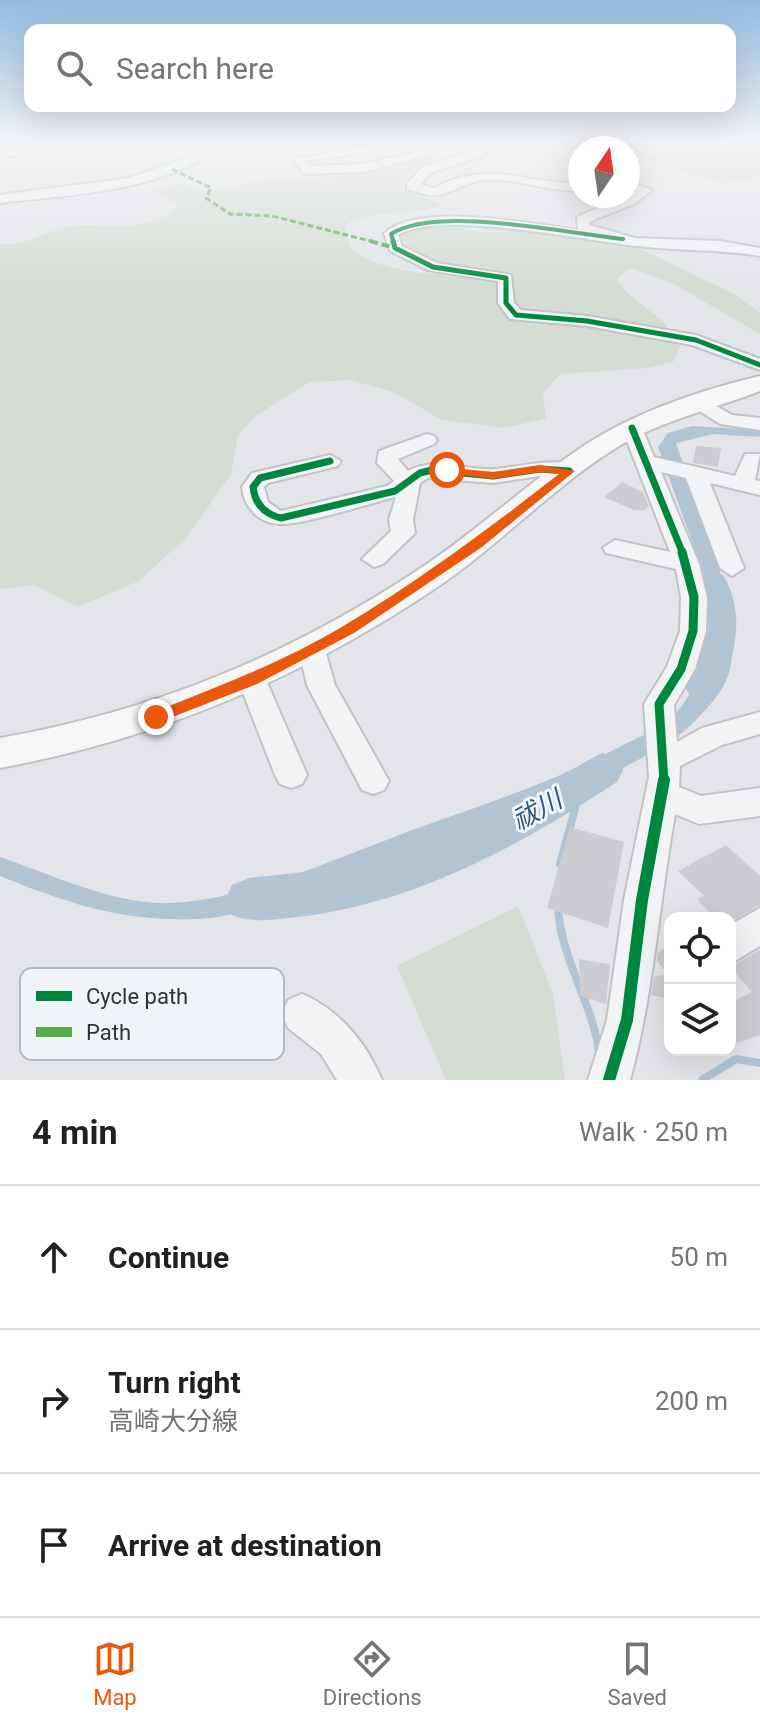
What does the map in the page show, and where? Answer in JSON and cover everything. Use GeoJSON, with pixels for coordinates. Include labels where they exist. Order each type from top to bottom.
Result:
{"type":"FeatureCollection","features":[{"type":"Feature","properties":{"kind":"main road"},"geometry":{"type":"LineString","coordinates":[[0,753],[102,733],[156,717],[252,680],[313,650],[449,564],[569,471],[632,428],[760,383]]}},
{"type":"Feature","properties":{"kind":"street"},"geometry":{"type":"LineString","coordinates":[[0,199],[69,189]]}},
{"type":"Feature","properties":{"kind":"street"},"geometry":{"type":"LineString","coordinates":[[607,208],[582,220],[584,228],[623,239]]}},
{"type":"Feature","properties":{"kind":"street"},"geometry":{"type":"LineString","coordinates":[[760,252],[623,239],[514,224],[487,226],[425,221],[398,226],[391,234],[395,248],[433,267],[506,278],[504,302],[516,315],[587,321],[696,340],[760,365]]}},
{"type":"Feature","properties":{"kind":"street"},"geometry":{"type":"LineString","coordinates":[[699,402],[718,416],[760,424]]}},
{"type":"Feature","properties":{"kind":"street"},"geometry":{"type":"LineString","coordinates":[[609,1080],[627,1020],[642,900],[662,794],[660,700],[681,669],[692,638],[694,597],[687,564],[652,463],[632,428]]}},
{"type":"Feature","properties":{"kind":"street"},"geometry":{"type":"LineString","coordinates":[[410,481],[388,463],[387,456],[427,440]]}},
{"type":"Feature","properties":{"kind":"street"},"geometry":{"type":"LineString","coordinates":[[652,463],[752,485],[753,459]]}},
{"type":"Feature","properties":{"kind":"street"},"geometry":{"type":"LineString","coordinates":[[330,461],[260,478],[253,487],[256,502],[270,516],[281,518],[395,491],[420,473],[439,469],[493,476],[540,469],[569,471]]}},
{"type":"Feature","properties":{"kind":"street"},"geometry":{"type":"LineString","coordinates":[[690,471],[732,568]]}},
{"type":"Feature","properties":{"kind":"street"},"geometry":{"type":"LineString","coordinates":[[374,559],[403,533],[401,520],[410,481]]}},
{"type":"Feature","properties":{"kind":"street"},"geometry":{"type":"LineString","coordinates":[[615,548],[687,564]]}},
{"type":"Feature","properties":{"kind":"street"},"geometry":{"type":"LineString","coordinates":[[313,650],[321,685],[373,781]]}},
{"type":"Feature","properties":{"kind":"street"},"geometry":{"type":"LineString","coordinates":[[252,680],[291,775]]}},
{"type":"Feature","properties":{"kind":"street"},"geometry":{"type":"LineString","coordinates":[[662,744],[686,752],[713,736],[760,723]]}},
{"type":"Feature","properties":{"kind":"street"},"geometry":{"type":"LineString","coordinates":[[662,794],[699,810],[760,802]]}},
{"type":"Feature","properties":{"kind":"street"},"geometry":{"type":"LineString","coordinates":[[736,942],[760,925]]}},
{"type":"Feature","properties":{"kind":"street"},"geometry":{"type":"LineString","coordinates":[[302,1014],[335,1040],[361,1080]]}},
{"type":"Feature","properties":{"kind":"shaded area"},"geometry":{"type":"Polygon","coordinates":[[[411,189],[442,204],[434,208],[365,217],[345,227],[350,246],[358,253],[369,260],[398,269],[451,273],[407,251],[400,232],[433,223],[477,232],[517,231],[635,246],[736,295],[760,313],[760,334],[674,284],[630,268],[617,279],[628,294],[663,321],[680,346],[673,362],[647,368],[560,374],[543,393],[546,418],[505,428],[442,420],[393,392],[350,380],[309,382],[254,417],[238,436],[231,474],[187,537],[139,581],[77,607],[35,585],[0,589],[0,244],[24,242],[70,226],[136,225],[160,218],[179,205],[150,190],[411,189]]]}},
{"type":"Feature","properties":{"kind":"shaded area"},"geometry":{"type":"Polygon","coordinates":[[[518,906],[553,994],[565,1080],[446,1080],[397,966],[518,906]]]}},
{"type":"Feature","properties":{"kind":"water"},"geometry":{"type":"Polygon","coordinates":[[[692,426],[760,430],[760,437],[713,434],[676,443],[736,619],[730,619],[731,664],[723,686],[695,721],[669,742],[584,787],[511,818],[263,906],[231,914],[171,919],[121,914],[73,903],[0,876],[0,857],[97,892],[137,901],[188,902],[221,896],[289,877],[523,790],[575,769],[663,725],[684,703],[722,641],[711,594],[658,447],[668,433],[692,426]]]}},
{"type":"Feature","properties":{"kind":"building"},"geometry":{"type":"Polygon","coordinates":[[[696,446],[721,448],[718,467],[693,463],[696,446]]]}},
{"type":"Feature","properties":{"kind":"building"},"geometry":{"type":"Polygon","coordinates":[[[622,482],[643,492],[649,506],[645,510],[634,510],[604,497],[622,482]]]}},
{"type":"Feature","properties":{"kind":"building"},"geometry":{"type":"Polygon","coordinates":[[[570,827],[624,842],[608,928],[547,908],[570,827]]]}},
{"type":"Feature","properties":{"kind":"building"},"geometry":{"type":"Polygon","coordinates":[[[726,845],[760,876],[760,905],[736,919],[736,912],[709,912],[697,899],[704,896],[678,871],[726,845]]]}},
{"type":"Feature","properties":{"kind":"building"},"geometry":{"type":"Polygon","coordinates":[[[664,948],[664,970],[657,961],[658,952],[664,948]]]}},
{"type":"Feature","properties":{"kind":"building"},"geometry":{"type":"Polygon","coordinates":[[[760,950],[760,1035],[736,1043],[736,1000],[752,992],[736,974],[736,964],[760,950]]]}},
{"type":"Feature","properties":{"kind":"building"},"geometry":{"type":"Polygon","coordinates":[[[579,959],[610,964],[606,1004],[580,996],[579,959]]]}},
{"type":"Feature","properties":{"kind":"building"},"geometry":{"type":"Polygon","coordinates":[[[664,975],[664,998],[651,995],[654,977],[664,975]]]}},
{"type":"Feature","properties":{"kind":"waterway","name":"祓川"},"geometry":{"type":"LineString","coordinates":[[703,684],[714,659],[718,635],[711,583]]}},
{"type":"Feature","properties":{"kind":"waterway","name":"祓川"},"geometry":{"type":"LineString","coordinates":[[249,900],[340,889],[410,869],[477,842],[541,808],[602,770]]}},
{"type":"Feature","properties":{"kind":"waterway"},"geometry":{"type":"LineString","coordinates":[[560,864],[575,809],[574,789]]}},
{"type":"Feature","properties":{"kind":"waterway"},"geometry":{"type":"LineString","coordinates":[[558,906],[564,944],[590,1015],[599,1052]]}},
{"type":"Feature","properties":{"kind":"waterway"},"geometry":{"type":"LineString","coordinates":[[702,1080],[736,1059],[760,1063]]}},
{"type":"Feature","properties":{"kind":"marked path"},"geometry":{"type":"LineString","coordinates":[[210,189],[206,198],[219,210],[230,214],[272,216],[395,248]]}},
{"type":"Feature","properties":{"kind":"cycle path"},"geometry":{"type":"LineString","coordinates":[[623,239],[462,222],[404,226],[391,234],[395,248],[433,267],[506,278],[506,303],[516,315],[587,321],[696,340],[760,365]]}},
{"type":"Feature","properties":{"kind":"cycle path"},"geometry":{"type":"LineString","coordinates":[[609,1080],[627,1020],[642,900],[665,777],[659,704],[681,669],[693,631],[694,597],[687,564],[632,428]]}},
{"type":"Feature","properties":{"kind":"cycle path"},"geometry":{"type":"LineString","coordinates":[[330,461],[260,478],[253,487],[258,503],[265,512],[281,518],[395,491],[420,473],[432,470],[493,476],[540,469],[569,471]]}},
{"type":"Feature","properties":{"kind":"route"},"geometry":{"type":"LineString","coordinates":[[156,717],[252,680],[349,629],[478,544],[569,471],[555,468],[493,476],[447,470]]}}]}
